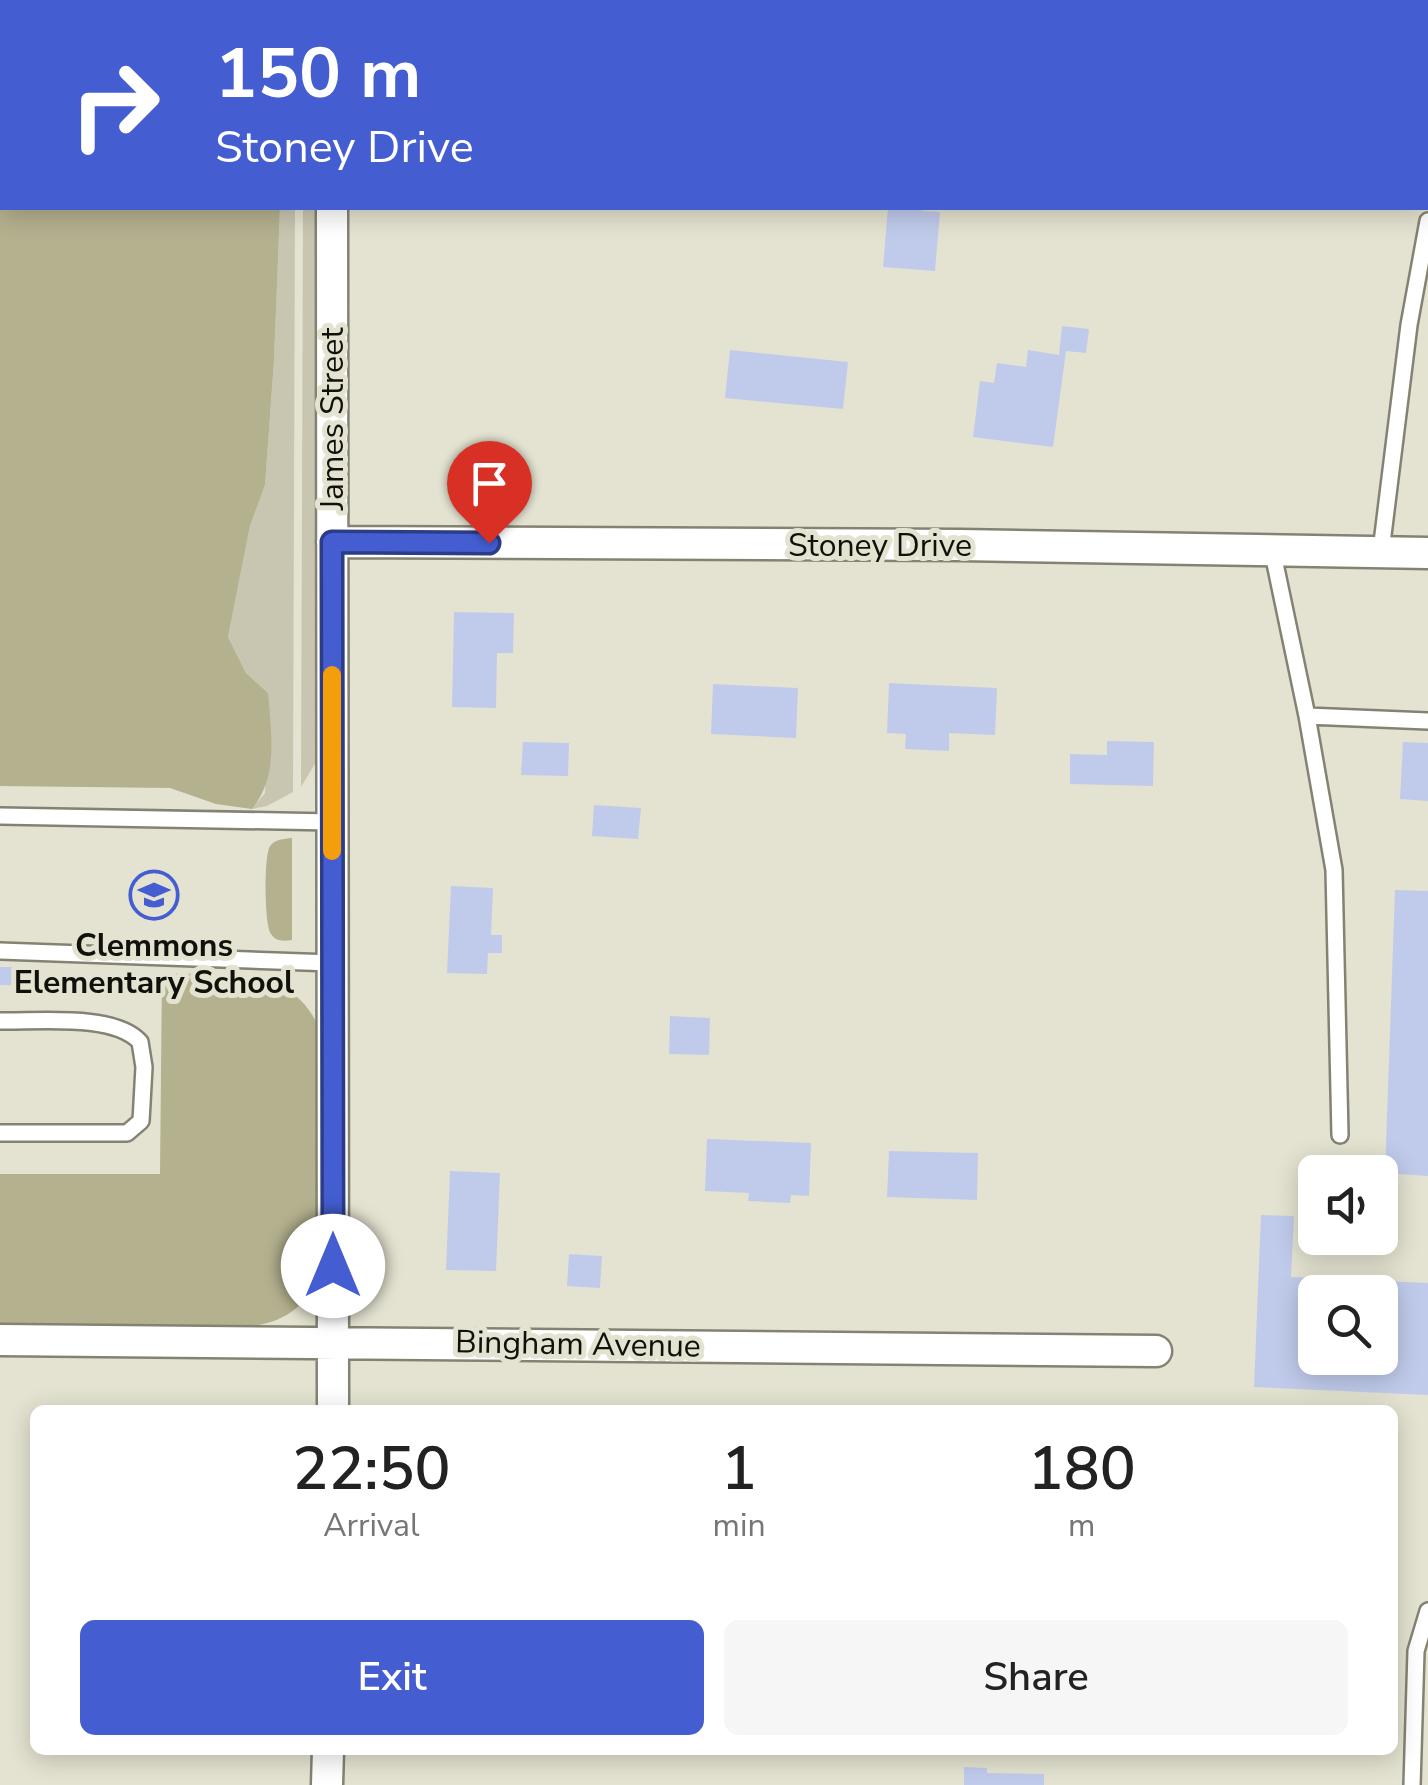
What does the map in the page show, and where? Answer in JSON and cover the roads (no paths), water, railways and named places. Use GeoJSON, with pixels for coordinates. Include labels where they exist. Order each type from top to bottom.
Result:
{"type":"FeatureCollection","features":[{"type":"Feature","properties":{"kind":"street","name":"James Street"},"geometry":{"type":"LineString","coordinates":[[332,210],[332,1405]]}},
{"type":"Feature","properties":{"kind":"street","name":"Stoney Drive"},"geometry":{"type":"LineString","coordinates":[[332,542],[1428,553]]}},
{"type":"Feature","properties":{"kind":"street","name":"Bingham Avenue"},"geometry":{"type":"LineString","coordinates":[[0,1340],[1156,1350]]}},
{"type":"Feature","properties":{"kind":"street"},"geometry":{"type":"LineString","coordinates":[[328,1755],[328,1785]]}},
{"type":"Feature","properties":{"kind":"lane"},"geometry":{"type":"LineString","coordinates":[[1381,551],[1409,325],[1428,222]]}},
{"type":"Feature","properties":{"kind":"lane"},"geometry":{"type":"LineString","coordinates":[[1272,550],[1334,870],[1340,1135]]}},
{"type":"Feature","properties":{"kind":"lane"},"geometry":{"type":"LineString","coordinates":[[1306,716],[1428,721]]}},
{"type":"Feature","properties":{"kind":"lane"},"geometry":{"type":"LineString","coordinates":[[0,816],[332,822]]}},
{"type":"Feature","properties":{"kind":"lane"},"geometry":{"type":"LineString","coordinates":[[0,951],[332,964]]}},
{"type":"Feature","properties":{"kind":"lane"},"geometry":{"type":"LineString","coordinates":[[0,1022],[86,1022],[121,1029],[140,1042],[144,1067],[141,1121],[127,1133],[0,1133]]}},
{"type":"Feature","properties":{"kind":"lane"},"geometry":{"type":"LineString","coordinates":[[1412,1785],[1416,1651],[1428,1611]]}},
{"type":"Feature","properties":{"kind":"place","name":"Clemmons Elementary School"},"geometry":{"type":"Point","coordinates":[154,895]}}]}
